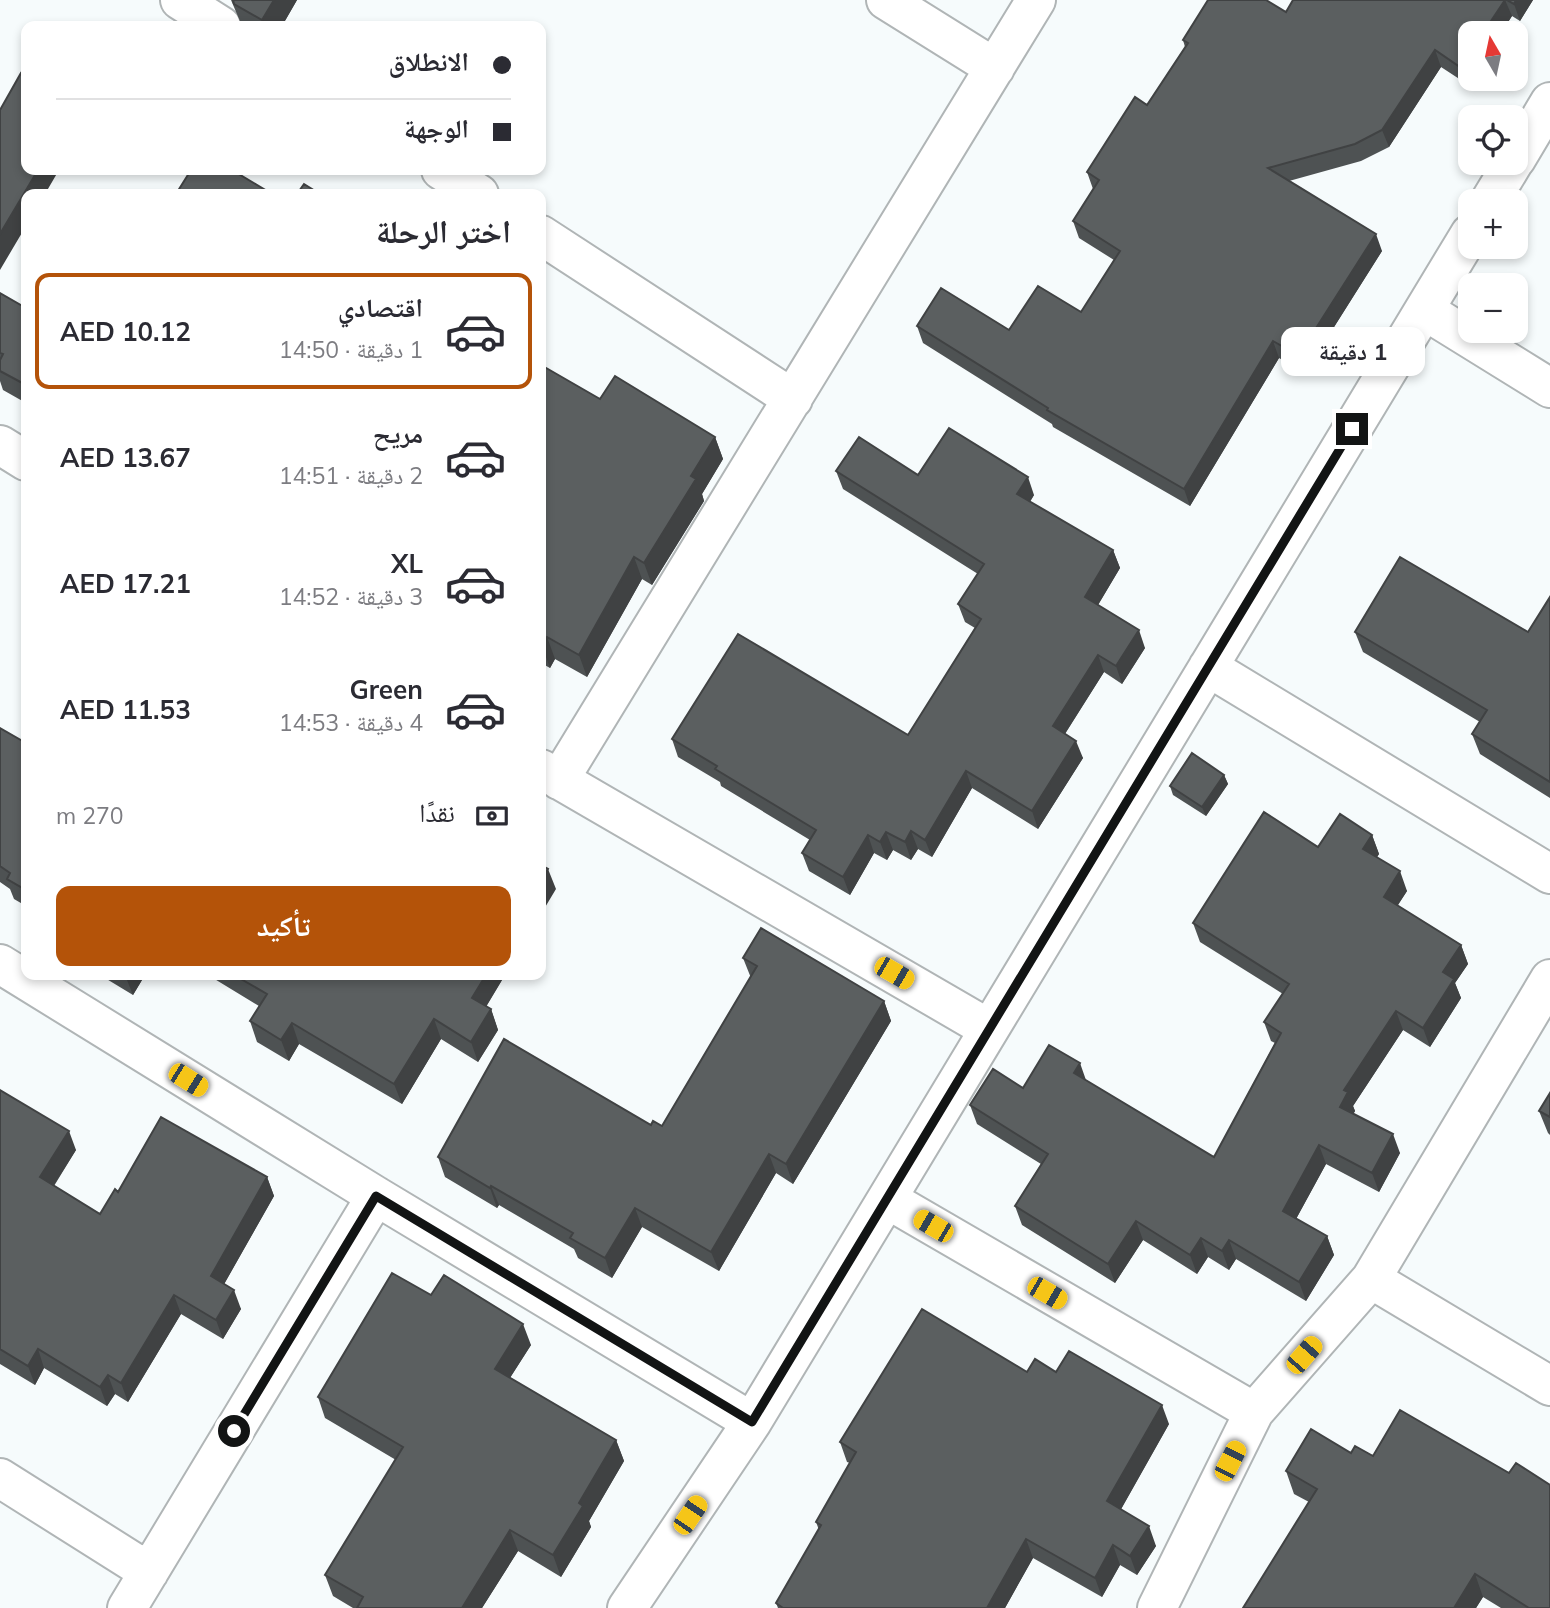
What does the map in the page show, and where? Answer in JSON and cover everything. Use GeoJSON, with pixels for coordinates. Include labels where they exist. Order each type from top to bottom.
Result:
{"type":"FeatureCollection","features":[{"type":"Feature","properties":{"kind":"street"},"geometry":{"type":"LineString","coordinates":[[180,0],[213,21]]}},
{"type":"Feature","properties":{"kind":"street"},"geometry":{"type":"LineString","coordinates":[[886,0],[995,68]]}},
{"type":"Feature","properties":{"kind":"street"},"geometry":{"type":"LineString","coordinates":[[989,1029],[550,774],[793,398],[1037,0]]}},
{"type":"Feature","properties":{"kind":"street"},"geometry":{"type":"LineString","coordinates":[[1528,138],[1550,102]]}},
{"type":"Feature","properties":{"kind":"street"},"geometry":{"type":"LineString","coordinates":[[449,175],[471,189]]}},
{"type":"Feature","properties":{"kind":"street"},"geometry":{"type":"LineString","coordinates":[[546,238],[793,398]]}},
{"type":"Feature","properties":{"kind":"street"},"geometry":{"type":"LineString","coordinates":[[627,1608],[752,1422],[1458,254]]}},
{"type":"Feature","properties":{"kind":"street"},"geometry":{"type":"LineString","coordinates":[[1424,310],[1550,388]]}},
{"type":"Feature","properties":{"kind":"street"},"geometry":{"type":"LineString","coordinates":[[0,445],[21,458]]}},
{"type":"Feature","properties":{"kind":"street"},"geometry":{"type":"LineString","coordinates":[[1208,667],[1550,874]]}},
{"type":"Feature","properties":{"kind":"street"},"geometry":{"type":"LineString","coordinates":[[0,964],[21,977]]}},
{"type":"Feature","properties":{"kind":"street"},"geometry":{"type":"LineString","coordinates":[[1157,1608],[1254,1412],[1371,1279],[1550,979]]}},
{"type":"Feature","properties":{"kind":"street"},"geometry":{"type":"LineString","coordinates":[[26,980],[376,1196],[752,1422]]}},
{"type":"Feature","properties":{"kind":"street"},"geometry":{"type":"LineString","coordinates":[[127,1608],[376,1196]]}},
{"type":"Feature","properties":{"kind":"street"},"geometry":{"type":"LineString","coordinates":[[887,1199],[1254,1412]]}},
{"type":"Feature","properties":{"kind":"street"},"geometry":{"type":"LineString","coordinates":[[1371,1279],[1550,1386]]}},
{"type":"Feature","properties":{"kind":"street"},"geometry":{"type":"LineString","coordinates":[[0,1478],[149,1572]]}},
{"type":"Feature","properties":{"kind":"building"},"geometry":{"type":"Polygon","coordinates":[[[233,0],[274,0],[262,20],[234,4],[233,0]]]}},
{"type":"Feature","properties":{"kind":"building"},"geometry":{"type":"Polygon","coordinates":[[[1208,0],[1266,0],[1286,12],[1293,0],[1505,0],[1491,21],[1458,21],[1458,66],[1435,50],[1382,130],[1355,144],[1268,168],[1376,234],[1311,336],[1299,329],[1287,349],[1273,341],[1184,489],[1047,410],[1048,408],[917,326],[941,288],[1009,330],[1038,286],[1081,312],[1120,251],[1073,221],[1099,180],[1087,172],[1135,97],[1147,105],[1188,43],[1183,40],[1208,0]]]}},
{"type":"Feature","properties":{"kind":"building"},"geometry":{"type":"Polygon","coordinates":[[[21,73],[21,175],[35,175],[27,189],[21,189],[21,199],[0,234],[0,110],[21,73]]]}},
{"type":"Feature","properties":{"kind":"building"},"geometry":{"type":"Polygon","coordinates":[[[188,175],[240,175],[264,189],[179,189],[188,175]]]}},
{"type":"Feature","properties":{"kind":"building"},"geometry":{"type":"Polygon","coordinates":[[[0,293],[21,305],[21,382],[0,371],[3,354],[0,353],[0,293]]]}},
{"type":"Feature","properties":{"kind":"building"},"geometry":{"type":"Polygon","coordinates":[[[546,368],[600,399],[615,376],[715,437],[691,476],[696,479],[644,563],[634,557],[579,655],[547,637],[546,368]]]}},
{"type":"Feature","properties":{"kind":"building"},"geometry":{"type":"Polygon","coordinates":[[[949,428],[1028,477],[1017,494],[1113,550],[1085,597],[1139,630],[1116,666],[1098,655],[1053,726],[1076,741],[1032,811],[966,771],[925,840],[911,831],[905,842],[886,832],[880,842],[868,835],[843,877],[802,853],[816,830],[715,769],[717,766],[672,739],[738,634],[908,735],[981,619],[958,604],[984,564],[836,471],[859,437],[918,475],[949,428]]]}},
{"type":"Feature","properties":{"kind":"building"},"geometry":{"type":"Polygon","coordinates":[[[1400,557],[1528,632],[1550,597],[1550,782],[1472,734],[1487,710],[1355,632],[1400,557]]]}},
{"type":"Feature","properties":{"kind":"building"},"geometry":{"type":"Polygon","coordinates":[[[0,728],[21,740],[21,887],[7,879],[10,873],[0,866],[0,728]]]}},
{"type":"Feature","properties":{"kind":"building"},"geometry":{"type":"Polygon","coordinates":[[[1192,753],[1224,775],[1202,807],[1170,786],[1192,753]]]}},
{"type":"Feature","properties":{"kind":"building"},"geometry":{"type":"Polygon","coordinates":[[[1264,812],[1318,847],[1340,814],[1372,835],[1363,849],[1400,871],[1384,897],[1461,945],[1443,972],[1454,979],[1423,1028],[1396,1011],[1344,1090],[1348,1092],[1340,1107],[1393,1134],[1372,1173],[1319,1145],[1283,1211],[1327,1236],[1299,1282],[1229,1240],[1222,1251],[1201,1238],[1190,1255],[1136,1221],[1108,1264],[1015,1206],[1048,1154],[970,1105],[993,1069],[1023,1088],[1049,1045],[1080,1063],[1074,1073],[1214,1157],[1281,1033],[1264,1022],[1289,984],[1193,923],[1264,812]]]}},
{"type":"Feature","properties":{"kind":"building"},"geometry":{"type":"Polygon","coordinates":[[[761,928],[884,1001],[786,1164],[769,1154],[711,1252],[635,1208],[605,1258],[570,1238],[573,1233],[438,1157],[504,1039],[651,1125],[653,1121],[662,1126],[757,966],[743,958],[761,928]]]}},
{"type":"Feature","properties":{"kind":"building"},"geometry":{"type":"Polygon","coordinates":[[[243,980],[483,980],[472,998],[491,1009],[471,1042],[434,1019],[394,1084],[292,1023],[281,1040],[250,1021],[267,994],[243,980]]]}},
{"type":"Feature","properties":{"kind":"building"},"geometry":{"type":"Polygon","coordinates":[[[0,1090],[69,1131],[40,1177],[100,1214],[115,1189],[118,1192],[161,1117],[267,1177],[211,1276],[234,1290],[216,1320],[174,1295],[121,1383],[108,1375],[100,1387],[38,1349],[28,1366],[0,1349],[0,1090]]]}},
{"type":"Feature","properties":{"kind":"building"},"geometry":{"type":"Polygon","coordinates":[[[1550,1093],[1550,1117],[1539,1111],[1550,1093]]]}},
{"type":"Feature","properties":{"kind":"building"},"geometry":{"type":"Polygon","coordinates":[[[392,1273],[431,1295],[444,1275],[523,1324],[495,1369],[616,1440],[579,1503],[583,1506],[553,1555],[510,1530],[462,1608],[357,1608],[363,1597],[325,1575],[403,1447],[318,1397],[392,1273]]]}},
{"type":"Feature","properties":{"kind":"building"},"geometry":{"type":"Polygon","coordinates":[[[922,1309],[1027,1372],[1035,1359],[1056,1372],[1069,1351],[1162,1405],[1107,1501],[1149,1526],[1130,1556],[1113,1545],[1095,1578],[1026,1539],[987,1608],[783,1608],[776,1603],[821,1525],[816,1522],[856,1452],[840,1442],[922,1309]]]}},
{"type":"Feature","properties":{"kind":"building"},"geometry":{"type":"Polygon","coordinates":[[[1400,1410],[1509,1473],[1516,1463],[1550,1485],[1550,1608],[1529,1608],[1475,1574],[1454,1608],[1243,1608],[1317,1489],[1286,1471],[1311,1429],[1351,1453],[1355,1446],[1373,1456],[1400,1410]]]}},
{"type":"Feature","properties":{"kind":"route"},"geometry":{"type":"LineString","coordinates":[[234,1431],[376,1196],[752,1422],[1352,429]]}}]}
